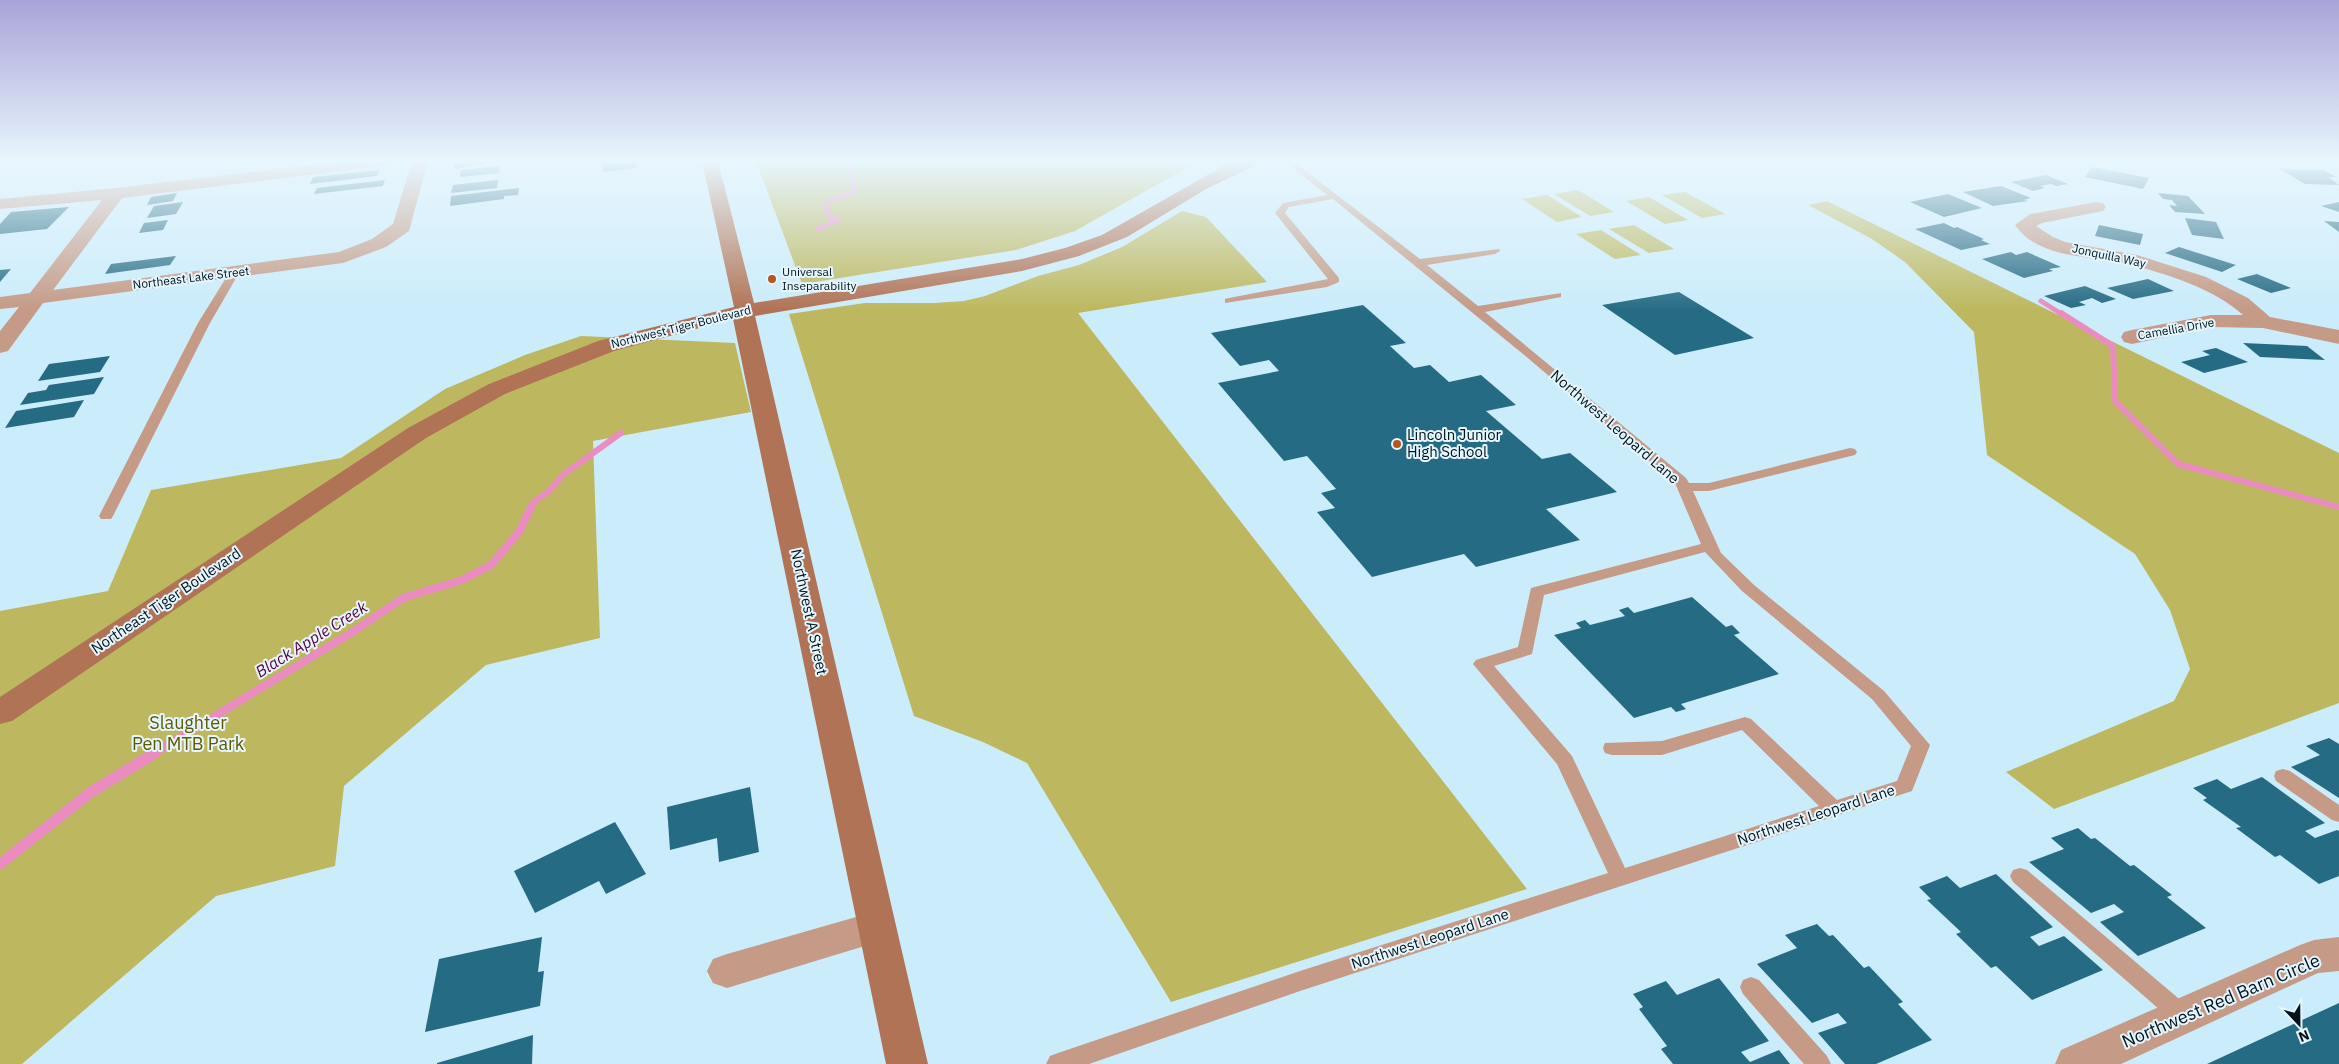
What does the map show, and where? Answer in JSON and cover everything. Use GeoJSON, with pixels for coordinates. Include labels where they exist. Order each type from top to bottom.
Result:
{"type":"FeatureCollection","features":[{"type":"Feature","properties":{"kind":"street"},"geometry":{"type":"LineString","coordinates":[[0,346],[102,211]]}},
{"type":"Feature","properties":{"kind":"street","name":"Northeast Lake Street"},"geometry":{"type":"LineString","coordinates":[[0,303],[343,257],[379,243],[402,228],[407,211]]}},
{"type":"Feature","properties":{"kind":"street","name":"Northwest A Street"},"geometry":{"type":"LineString","coordinates":[[722,211],[744,302],[743,310],[908,1064]]}},
{"type":"Feature","properties":{"kind":"street","name":"Northwest Tiger Boulevard"},"geometry":{"type":"LineString","coordinates":[[331,488],[417,432],[497,389],[606,346],[743,310],[1022,265],[1066,254],[1119,233],[1157,211]]}},
{"type":"Feature","properties":{"kind":"street","name":"Jonquilla Way"},"geometry":{"type":"LineString","coordinates":[[2077,211],[2037,218],[2024,225],[2032,234],[2062,246],[2130,258],[2182,275],[2238,300],[2263,322]]}},
{"type":"Feature","properties":{"kind":"street","name":"Camellia Drive"},"geometry":{"type":"LineString","coordinates":[[2132,337],[2212,321],[2263,322],[2339,337]]}},
{"type":"Feature","properties":{"kind":"street","name":"Northeast Tiger Boulevard"},"geometry":{"type":"LineString","coordinates":[[0,713],[331,488]]}},
{"type":"Feature","properties":{"kind":"street"},"geometry":{"type":"LineString","coordinates":[[727,971],[877,926]]}},
{"type":"Feature","properties":{"kind":"street","name":"Northwest Red Barn Circle"},"geometry":{"type":"LineString","coordinates":[[2076,1064],[2314,957],[2339,954]]}},
{"type":"Feature","properties":{"kind":"lane"},"geometry":{"type":"LineString","coordinates":[[1228,301],[1327,284],[1335,280],[1280,213],[1282,211]]}},
{"type":"Feature","properties":{"kind":"lane","name":"Northwest Leopard Lane"},"geometry":{"type":"LineString","coordinates":[[1058,1064],[1300,981],[1905,786],[1921,745],[1878,695],[1748,588],[1714,555],[1681,481],[1476,310],[1353,211]]}},
{"type":"Feature","properties":{"kind":"lane"},"geometry":{"type":"LineString","coordinates":[[1417,263],[1495,251]]}},
{"type":"Feature","properties":{"kind":"lane"},"geometry":{"type":"LineString","coordinates":[[106,516],[204,323],[234,273]]}},
{"type":"Feature","properties":{"kind":"lane"},"geometry":{"type":"LineString","coordinates":[[1476,310],[1557,295]]}},
{"type":"Feature","properties":{"kind":"lane"},"geometry":{"type":"LineString","coordinates":[[1684,487],[1709,487],[1850,452]]}},
{"type":"Feature","properties":{"kind":"lane"},"geometry":{"type":"LineString","coordinates":[[1620,878],[1565,761],[1482,664],[1526,650],[1537,592],[1710,546]]}},
{"type":"Feature","properties":{"kind":"lane"},"geometry":{"type":"LineString","coordinates":[[1612,748],[1662,748],[1745,723],[1834,809]]}},
{"type":"Feature","properties":{"kind":"lane"},"geometry":{"type":"LineString","coordinates":[[2283,776],[2339,815]]}},
{"type":"Feature","properties":{"kind":"lane"},"geometry":{"type":"LineString","coordinates":[[2020,876],[2183,1016]]}},
{"type":"Feature","properties":{"kind":"lane"},"geometry":{"type":"LineString","coordinates":[[1751,987],[1819,1064]]}},
{"type":"Feature","properties":{"kind":"green space"},"geometry":{"type":"Polygon","coordinates":[[[775,211],[1111,211],[1075,231],[1016,250],[802,284],[775,211]]]}},
{"type":"Feature","properties":{"kind":"green space"},"geometry":{"type":"Polygon","coordinates":[[[1182,211],[1206,217],[1267,282],[1078,313],[1527,889],[1171,1002],[1027,763],[983,742],[914,716],[789,314],[865,303],[934,303],[964,301],[985,296],[1038,276],[1079,265],[1122,247],[1182,211]]]}},
{"type":"Feature","properties":{"kind":"green space"},"geometry":{"type":"Polygon","coordinates":[[[1540,211],[1572,211],[1582,217],[1557,222],[1540,211]]]}},
{"type":"Feature","properties":{"kind":"green space"},"geometry":{"type":"Polygon","coordinates":[[[1581,211],[1614,212],[1590,216],[1581,211]]]}},
{"type":"Feature","properties":{"kind":"green space"},"geometry":{"type":"Polygon","coordinates":[[[1642,211],[1672,211],[1688,220],[1665,224],[1642,211]]]}},
{"type":"Feature","properties":{"kind":"green space"},"geometry":{"type":"Polygon","coordinates":[[[1689,211],[1719,211],[1725,214],[1702,218],[1689,211]]]}},
{"type":"Feature","properties":{"kind":"green space"},"geometry":{"type":"Polygon","coordinates":[[[1819,211],[1847,211],[2339,453],[2339,703],[2054,809],[2006,772],[2174,701],[2190,669],[2170,610],[2135,554],[1987,455],[1974,332],[1905,262],[1872,239],[1819,211]]]}},
{"type":"Feature","properties":{"kind":"green space"},"geometry":{"type":"Polygon","coordinates":[[[1634,225],[1674,249],[1649,253],[1609,229],[1634,225]]]}},
{"type":"Feature","properties":{"kind":"green space"},"geometry":{"type":"Polygon","coordinates":[[[1601,230],[1641,255],[1615,259],[1576,234],[1601,230]]]}},
{"type":"Feature","properties":{"kind":"green space","name":"Slaughter Pen MTB Park"},"geometry":{"type":"Polygon","coordinates":[[[581,336],[735,343],[751,412],[593,441],[600,638],[486,665],[344,786],[335,866],[216,896],[22,1064],[0,1064],[0,611],[108,591],[151,490],[341,458],[445,389],[525,355],[581,336]]]}},
{"type":"Feature","properties":{"kind":"building"},"geometry":{"type":"Polygon","coordinates":[[[65,211],[47,229],[0,234],[0,224],[11,212],[65,211]]]}},
{"type":"Feature","properties":{"kind":"building"},"geometry":{"type":"Polygon","coordinates":[[[151,211],[178,211],[176,214],[147,218],[151,211]]]}},
{"type":"Feature","properties":{"kind":"building"},"geometry":{"type":"Polygon","coordinates":[[[1930,211],[1971,211],[1944,217],[1930,211]]]}},
{"type":"Feature","properties":{"kind":"building"},"geometry":{"type":"Polygon","coordinates":[[[2174,211],[2202,211],[2205,214],[2174,211]]]}},
{"type":"Feature","properties":{"kind":"building"},"geometry":{"type":"Polygon","coordinates":[[[2185,218],[2216,222],[2224,239],[2192,235],[2185,218]]]}},
{"type":"Feature","properties":{"kind":"building"},"geometry":{"type":"Polygon","coordinates":[[[168,220],[163,230],[139,233],[144,223],[168,220]]]}},
{"type":"Feature","properties":{"kind":"building"},"geometry":{"type":"Polygon","coordinates":[[[2324,221],[2339,222],[2339,232],[2324,221]]]}},
{"type":"Feature","properties":{"kind":"building"},"geometry":{"type":"Polygon","coordinates":[[[1944,223],[1984,239],[1981,240],[1990,244],[1961,250],[1915,229],[1944,223]]]}},
{"type":"Feature","properties":{"kind":"building"},"geometry":{"type":"Polygon","coordinates":[[[2099,225],[2143,234],[2140,245],[2095,236],[2099,225]]]}},
{"type":"Feature","properties":{"kind":"building"},"geometry":{"type":"Polygon","coordinates":[[[2179,247],[2236,265],[2222,272],[2165,253],[2179,247]]]}},
{"type":"Feature","properties":{"kind":"building"},"geometry":{"type":"Polygon","coordinates":[[[2011,252],[2016,255],[2027,252],[2061,267],[2049,269],[2053,271],[2024,278],[1982,259],[2011,252]]]}},
{"type":"Feature","properties":{"kind":"building"},"geometry":{"type":"Polygon","coordinates":[[[176,256],[170,265],[105,274],[111,264],[176,256]]]}},
{"type":"Feature","properties":{"kind":"building"},"geometry":{"type":"Polygon","coordinates":[[[11,269],[0,282],[0,270],[11,269]]]}},
{"type":"Feature","properties":{"kind":"building"},"geometry":{"type":"Polygon","coordinates":[[[2257,274],[2291,288],[2271,293],[2237,279],[2257,274]]]}},
{"type":"Feature","properties":{"kind":"building"},"geometry":{"type":"Polygon","coordinates":[[[2148,279],[2174,291],[2133,299],[2107,288],[2148,279]]]}},
{"type":"Feature","properties":{"kind":"building"},"geometry":{"type":"Polygon","coordinates":[[[2085,286],[2116,299],[2102,303],[2092,298],[2079,302],[2086,305],[2071,308],[2044,296],[2085,286]]]}},
{"type":"Feature","properties":{"kind":"building"},"geometry":{"type":"Polygon","coordinates":[[[1679,292],[1754,338],[1675,355],[1602,305],[1679,292]]]}},
{"type":"Feature","properties":{"kind":"building","name":"Lincoln Junior High School"},"geometry":{"type":"Polygon","coordinates":[[[1363,305],[1406,343],[1390,346],[1414,368],[1430,365],[1449,382],[1481,375],[1516,405],[1486,411],[1542,459],[1570,453],[1617,492],[1546,509],[1580,540],[1476,567],[1464,554],[1372,577],[1317,512],[1335,508],[1321,493],[1336,489],[1307,456],[1284,461],[1218,383],[1279,371],[1269,360],[1240,366],[1211,333],[1363,305]]]}},
{"type":"Feature","properties":{"kind":"building"},"geometry":{"type":"Polygon","coordinates":[[[2243,343],[2307,346],[2325,360],[2260,357],[2243,343]]]}},
{"type":"Feature","properties":{"kind":"building"},"geometry":{"type":"Polygon","coordinates":[[[2216,348],[2248,362],[2204,373],[2181,362],[2210,355],[2202,351],[2216,348]]]}},
{"type":"Feature","properties":{"kind":"building"},"geometry":{"type":"Polygon","coordinates":[[[110,356],[100,372],[38,381],[49,364],[110,356]]]}},
{"type":"Feature","properties":{"kind":"building"},"geometry":{"type":"Polygon","coordinates":[[[104,377],[94,394],[20,405],[28,393],[46,390],[49,385],[104,377]]]}},
{"type":"Feature","properties":{"kind":"building"},"geometry":{"type":"Polygon","coordinates":[[[84,400],[74,417],[5,428],[16,411],[84,400]]]}},
{"type":"Feature","properties":{"kind":"building"},"geometry":{"type":"Polygon","coordinates":[[[1692,597],[1726,627],[1732,625],[1740,633],[1734,635],[1779,674],[1681,704],[1686,709],[1676,712],[1671,707],[1634,718],[1554,635],[1581,628],[1576,623],[1585,620],[1590,625],[1625,616],[1619,610],[1628,607],[1634,613],[1692,597]]]}},
{"type":"Feature","properties":{"kind":"building"},"geometry":{"type":"Polygon","coordinates":[[[2329,738],[2339,744],[2339,798],[2291,767],[2320,755],[2306,746],[2329,738]]]}},
{"type":"Feature","properties":{"kind":"building"},"geometry":{"type":"Polygon","coordinates":[[[2262,777],[2325,823],[2305,831],[2315,838],[2337,830],[2339,831],[2339,876],[2319,884],[2280,855],[2275,857],[2236,828],[2241,827],[2203,800],[2207,798],[2193,788],[2217,779],[2231,789],[2262,777]]]}},
{"type":"Feature","properties":{"kind":"building"},"geometry":{"type":"Polygon","coordinates":[[[750,787],[759,852],[719,862],[717,838],[670,850],[667,807],[750,787]]]}},
{"type":"Feature","properties":{"kind":"building"},"geometry":{"type":"Polygon","coordinates":[[[615,822],[646,874],[606,894],[599,881],[535,913],[514,871],[615,822]]]}},
{"type":"Feature","properties":{"kind":"building"},"geometry":{"type":"Polygon","coordinates":[[[2078,828],[2091,839],[2095,838],[2130,866],[2134,865],[2172,895],[2167,897],[2206,928],[2138,956],[2100,922],[2124,912],[2114,904],[2091,913],[2029,862],[2064,849],[2051,838],[2078,828]]]}},
{"type":"Feature","properties":{"kind":"building"},"geometry":{"type":"Polygon","coordinates":[[[1996,874],[2053,927],[2030,937],[2039,946],[2064,936],[2103,970],[2032,1000],[1996,966],[1991,968],[1956,934],[1961,932],[1927,900],[1931,899],[1919,887],[1947,876],[1960,888],[1996,874]]]}},
{"type":"Feature","properties":{"kind":"building"},"geometry":{"type":"Polygon","coordinates":[[[1817,924],[1829,936],[1833,935],[1864,968],[1869,966],[1903,1002],[1898,1004],[1932,1040],[1876,1064],[1845,1064],[1818,1033],[1847,1023],[1838,1013],[1812,1023],[1757,964],[1797,948],[1785,935],[1817,924]]]}},
{"type":"Feature","properties":{"kind":"building"},"geometry":{"type":"Polygon","coordinates":[[[542,937],[538,972],[544,971],[540,1006],[425,1032],[439,959],[542,937]]]}},
{"type":"Feature","properties":{"kind":"building"},"geometry":{"type":"Polygon","coordinates":[[[1719,978],[1769,1041],[1741,1052],[1750,1062],[1779,1050],[1790,1064],[1673,1064],[1661,1049],[1667,1046],[1639,1009],[1643,1007],[1633,994],[1666,981],[1677,995],[1719,978]]]}},
{"type":"Feature","properties":{"kind":"building"},"geometry":{"type":"Polygon","coordinates":[[[2339,1003],[2339,1064],[2207,1064],[2339,1003]]]}},
{"type":"Feature","properties":{"kind":"building"},"geometry":{"type":"Polygon","coordinates":[[[533,1035],[532,1064],[437,1064],[437,1063],[533,1035]]]}},
{"type":"Feature","properties":{"kind":"waterway","name":"Black Apple Creek"},"geometry":{"type":"LineString","coordinates":[[818,229],[838,220],[829,216],[827,211]]}},
{"type":"Feature","properties":{"kind":"waterway"},"geometry":{"type":"LineString","coordinates":[[2041,301],[2063,315]]}},
{"type":"Feature","properties":{"kind":"waterway"},"geometry":{"type":"LineString","coordinates":[[2061,313],[2113,346],[2115,401],[2178,464],[2339,507]]}},
{"type":"Feature","properties":{"kind":"waterway","name":"Black Apple Creek"},"geometry":{"type":"LineString","coordinates":[[531,509],[534,502],[549,491],[564,474],[621,433]]}},
{"type":"Feature","properties":{"kind":"waterway","name":"Black Apple Creek"},"geometry":{"type":"LineString","coordinates":[[153,754],[351,633],[403,598],[462,580],[491,565],[519,532],[531,507]]}},
{"type":"Feature","properties":{"kind":"waterway","name":"Black Apple Creek"},"geometry":{"type":"LineString","coordinates":[[0,864],[91,792],[155,753]]}},
{"type":"Feature","properties":{"kind":"place","name":"Universal Inseparability"},"geometry":{"type":"Point","coordinates":[772,279]}},
{"type":"Feature","properties":{"kind":"place","name":"Lincoln Junior High School"},"geometry":{"type":"Point","coordinates":[1397,444]}}]}
